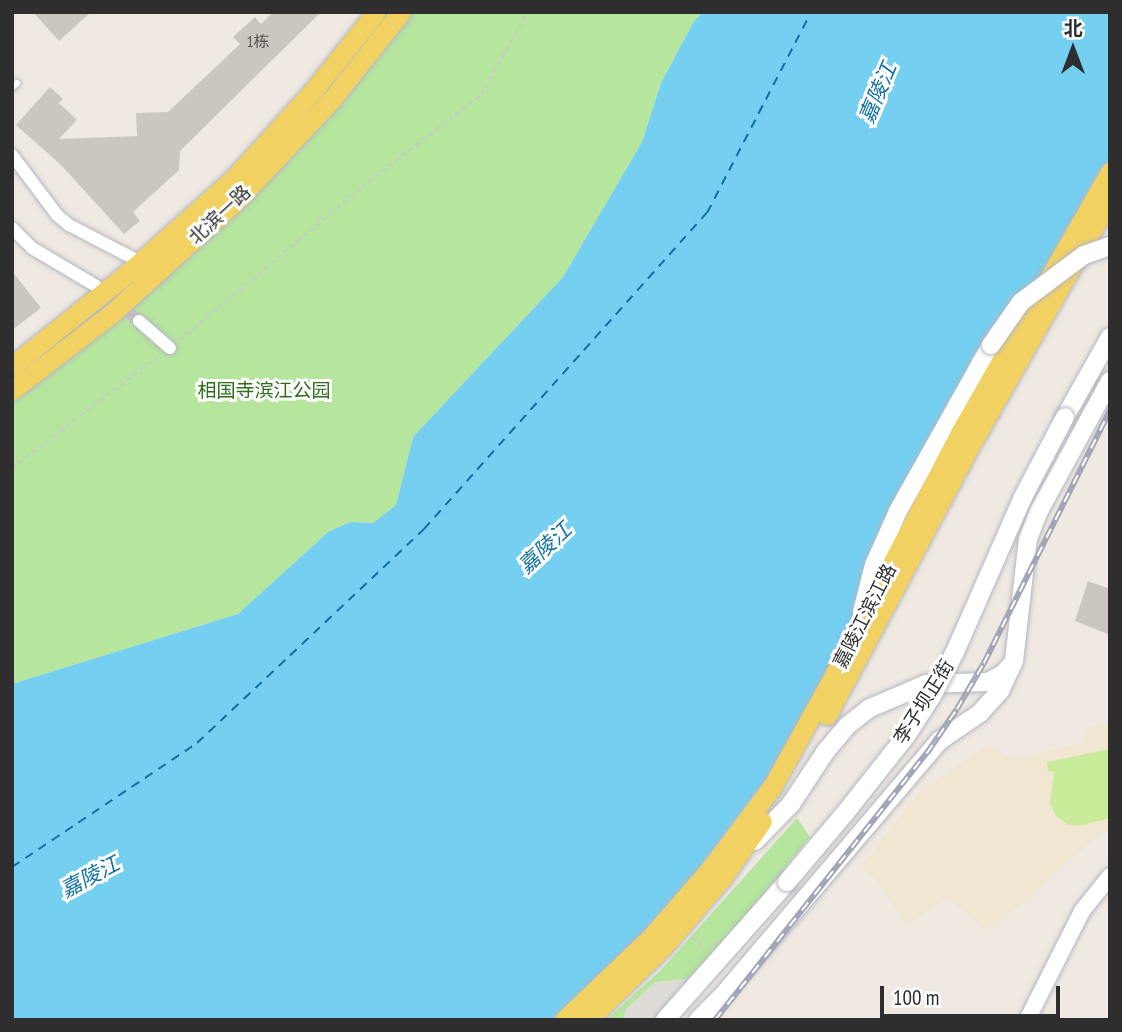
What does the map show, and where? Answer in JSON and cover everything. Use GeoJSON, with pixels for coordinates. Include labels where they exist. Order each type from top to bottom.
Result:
{"type":"FeatureCollection","features":[{"type":"Feature","properties":{"kind":"main road","name":"北滨一路"},"geometry":{"type":"LineString","coordinates":[[12,366],[140,262],[232,180],[312,92],[376,12]]}},
{"type":"Feature","properties":{"kind":"main road","name":"北滨一路"},"geometry":{"type":"LineString","coordinates":[[12,390],[111,314],[240,197],[332,99],[401,12]]}},
{"type":"Feature","properties":{"kind":"main road","name":"嘉陵江滨江路"},"geometry":{"type":"LineString","coordinates":[[564,1020],[651,937],[719,858],[772,787],[961,431],[1110,172]]}},
{"type":"Feature","properties":{"kind":"main road","name":"嘉陵江滨江路"},"geometry":{"type":"LineString","coordinates":[[588,1020],[680,927],[723,877],[779,796],[846,683],[968,451],[1110,199]]}},
{"type":"Feature","properties":{"kind":"main road"},"geometry":{"type":"LineString","coordinates":[[857,629],[874,565],[898,511],[991,345],[1021,302],[1084,255],[1110,246]]}},
{"type":"Feature","properties":{"kind":"main road","name":"李子坝正街"},"geometry":{"type":"LineString","coordinates":[[665,1020],[787,882],[863,790],[932,696],[955,652],[1023,497],[1110,337]]}},
{"type":"Feature","properties":{"kind":"main road","name":"李子坝正街"},"geometry":{"type":"LineString","coordinates":[[698,1020],[723,995],[939,741],[980,713],[1000,691],[1014,661],[1028,539],[1039,511],[1110,381]]}},
{"type":"Feature","properties":{"kind":"main road"},"geometry":{"type":"LineString","coordinates":[[723,877],[791,804],[826,751],[848,725],[870,708],[926,684],[988,682],[1003,674],[1014,661]]}},
{"type":"Feature","properties":{"kind":"street"},"geometry":{"type":"LineString","coordinates":[[12,155],[57,215],[69,225],[140,262]]}},
{"type":"Feature","properties":{"kind":"street"},"geometry":{"type":"LineString","coordinates":[[12,228],[32,248],[96,285]]}},
{"type":"Feature","properties":{"kind":"street"},"geometry":{"type":"LineString","coordinates":[[139,321],[170,348]]}},
{"type":"Feature","properties":{"kind":"street"},"geometry":{"type":"LineString","coordinates":[[1027,1020],[1082,911],[1110,876]]}},
{"type":"Feature","properties":{"kind":"path"},"geometry":{"type":"LineString","coordinates":[[12,468],[170,348],[369,182],[481,95],[528,12]]}},
{"type":"Feature","properties":{"kind":"path"},"geometry":{"type":"LineString","coordinates":[[680,927],[706,950],[701,956]]}},
{"type":"Feature","properties":{"kind":"shaded area"},"geometry":{"type":"Polygon","coordinates":[[[1110,723],[1110,828],[1071,858],[1031,897],[986,930],[947,897],[907,925],[877,880],[860,868],[918,793],[988,746],[1015,758],[1082,743],[1089,727],[1110,723]]]}},
{"type":"Feature","properties":{"kind":"shaded area"},"geometry":{"type":"Polygon","coordinates":[[[694,978],[654,1020],[624,1020],[625,1010],[655,982],[694,978]]]}},
{"type":"Feature","properties":{"kind":"green space","name":"相国寺滨江公园"},"geometry":{"type":"Polygon","coordinates":[[[409,12],[703,12],[694,21],[661,83],[642,142],[563,277],[413,437],[396,505],[373,523],[350,522],[328,532],[238,614],[12,684],[12,399],[409,12]]]}},
{"type":"Feature","properties":{"kind":"green space"},"geometry":{"type":"Polygon","coordinates":[[[1110,749],[1110,818],[1077,826],[1067,824],[1056,816],[1050,804],[1054,772],[1048,771],[1047,762],[1110,749]]]}},
{"type":"Feature","properties":{"kind":"green space"},"geometry":{"type":"Polygon","coordinates":[[[797,818],[810,837],[705,966],[654,1020],[606,1020],[661,970],[797,818]]]}},
{"type":"Feature","properties":{"kind":"water","name":"嘉陵江"},"geometry":{"type":"Polygon","coordinates":[[[703,12],[1110,12],[1110,209],[972,358],[891,612],[707,858],[608,996],[573,1020],[12,1020],[12,684],[238,614],[328,532],[350,522],[373,523],[396,505],[413,437],[563,277],[642,142],[661,83],[694,21],[703,12]]]}},
{"type":"Feature","properties":{"kind":"building"},"geometry":{"type":"Polygon","coordinates":[[[33,12],[91,12],[59,41],[33,12]]]}},
{"type":"Feature","properties":{"kind":"building"},"geometry":{"type":"Polygon","coordinates":[[[273,12],[321,12],[180,151],[179,170],[133,212],[140,221],[124,234],[61,165],[16,125],[50,87],[63,99],[59,103],[77,120],[59,139],[137,136],[136,113],[168,112],[240,44],[233,37],[255,17],[261,24],[273,12]]]}},
{"type":"Feature","properties":{"kind":"building"},"geometry":{"type":"Polygon","coordinates":[[[12,271],[41,308],[12,330],[12,271]]]}},
{"type":"Feature","properties":{"kind":"building"},"geometry":{"type":"Polygon","coordinates":[[[1088,581],[1110,589],[1110,635],[1075,621],[1088,581]]]}},
{"type":"Feature","properties":{"kind":"ferry route"},"geometry":{"type":"LineString","coordinates":[[12,867],[197,743],[424,529],[707,213],[811,12]]}},
{"type":"Feature","properties":{"kind":"tunnel"},"geometry":{"type":"LineString","coordinates":[[99,288],[139,321]]}},
{"type":"Feature","properties":{"kind":"railway"},"geometry":{"type":"LineString","coordinates":[[715,1020],[927,753],[957,709],[984,663],[1110,410]]}}]}
